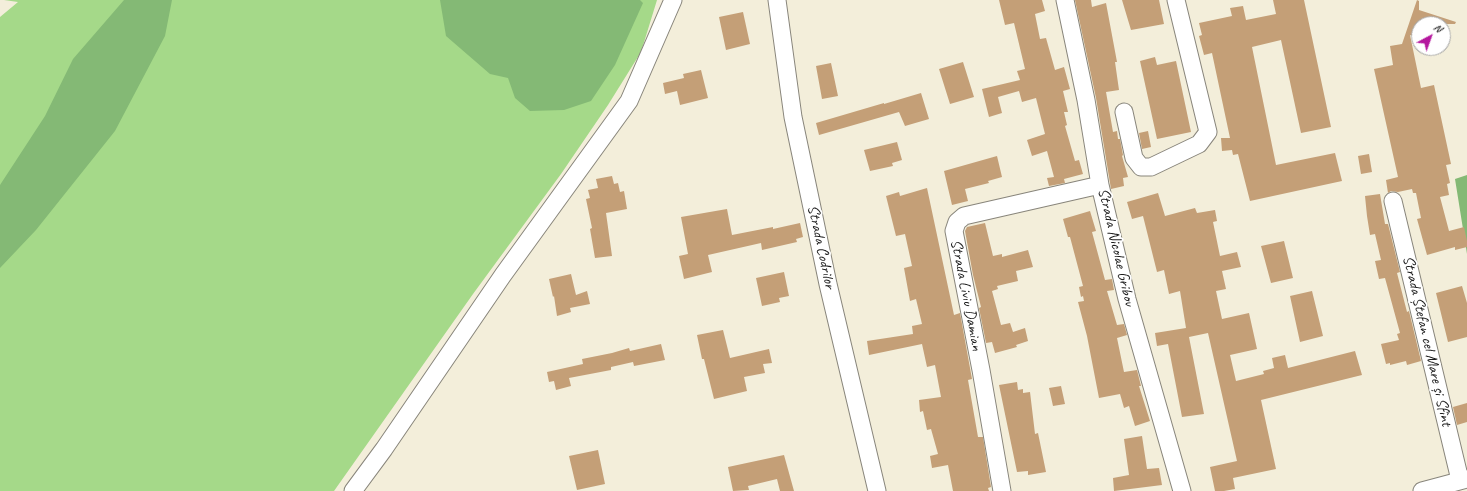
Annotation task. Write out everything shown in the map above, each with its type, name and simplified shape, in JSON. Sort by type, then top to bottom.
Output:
[{"type":"street","points":[[353,491],[384,449],[502,275],[629,101],[673,0]]},
{"type":"street","name":"Strada Codrilor","points":[[777,0],[793,117],[828,284],[877,491]]},
{"type":"street","name":"Strada Nicolae Gribov","points":[[1065,0],[1086,100],[1100,185],[1127,299],[1182,491]]},
{"type":"street","points":[[1124,112],[1134,158],[1141,167],[1151,167],[1199,144],[1208,132],[1176,0]]},
{"type":"street","name":"Strada Liviu Damian","points":[[1002,491],[981,370],[954,231],[958,222],[964,216],[1100,185]]},
{"type":"street","name":"Strada Ștefan cel Mare și Sfînt","points":[[1393,201],[1464,480],[1422,491]]},
{"type":"green space","points":[[4,0],[657,0],[641,52],[608,105],[561,174],[473,294],[334,491],[0,491],[0,17],[18,2]]},
{"type":"green space","points":[[124,0],[172,0],[165,36],[115,131],[36,230],[0,268],[0,185],[45,116],[73,59]]},
{"type":"green space","points":[[440,0],[640,0],[643,3],[615,65],[591,101],[564,110],[530,111],[515,98],[508,78],[490,74],[446,36]]},
{"type":"green space","points":[[1467,175],[1467,254],[1455,179]]},
{"type":"building","points":[[999,0],[1042,0],[1045,11],[1035,14],[1040,39],[1046,38],[1055,70],[1064,67],[1070,89],[1063,91],[1068,112],[1064,112],[1067,125],[1065,126],[1075,161],[1079,160],[1083,174],[1064,179],[1065,183],[1049,186],[1047,178],[1054,177],[1047,151],[1032,156],[1027,140],[1045,134],[1036,98],[1022,102],[1019,91],[998,97],[1002,113],[989,117],[982,89],[1020,80],[1017,71],[1025,69],[1014,23],[1005,25]]},
{"type":"building","points":[[1075,0],[1091,0],[1092,7],[1106,3],[1117,62],[1115,62],[1119,90],[1106,92],[1113,132],[1117,131],[1118,139],[1120,139],[1122,156],[1128,177],[1123,178],[1124,186],[1111,189],[1096,98]]},
{"type":"building","points":[[1122,0],[1159,0],[1164,24],[1131,30]]},
{"type":"building","points":[[1273,0],[1304,0],[1331,127],[1301,133],[1281,40],[1252,47],[1276,165],[1335,153],[1342,181],[1250,201],[1238,154],[1233,155],[1232,150],[1222,151],[1221,138],[1230,138],[1212,53],[1204,55],[1199,36],[1202,35],[1199,23],[1232,16],[1230,8],[1243,6],[1246,20],[1276,14]]},
{"type":"building","points":[[1417,0],[1419,1],[1419,10],[1438,16],[1412,16]]},
{"type":"building","points":[[743,12],[750,44],[726,50],[719,17]]},
{"type":"building","points":[[1411,18],[1411,56],[1414,56],[1421,88],[1434,85],[1451,164],[1446,165],[1450,183],[1447,184],[1449,195],[1440,197],[1449,231],[1464,227],[1467,247],[1455,250],[1455,247],[1427,255],[1417,219],[1421,218],[1416,193],[1413,193],[1412,189],[1398,192],[1391,191],[1388,193],[1386,180],[1398,177],[1374,69],[1393,65],[1390,46],[1402,44]]},
{"type":"building","points":[[1451,20],[1456,22],[1455,24],[1451,24]]},
{"type":"building","points":[[1155,57],[1157,65],[1176,61],[1191,132],[1157,139],[1140,61]]},
{"type":"building","points":[[963,62],[974,97],[950,104],[939,69]]},
{"type":"building","points":[[831,63],[838,96],[822,99],[816,66]]},
{"type":"building","points":[[701,70],[708,98],[680,105],[677,91],[665,94],[663,83],[684,78],[683,74]]},
{"type":"building","points":[[921,93],[929,119],[905,126],[899,112],[819,135],[816,123]]},
{"type":"building","points":[[1148,131],[1151,147],[1142,149],[1139,133]]},
{"type":"building","points":[[897,142],[902,160],[892,163],[893,166],[870,171],[864,150]]},
{"type":"building","points":[[1369,154],[1372,172],[1361,174],[1358,156]]},
{"type":"building","points":[[997,156],[1002,177],[988,181],[989,183],[965,189],[968,201],[952,205],[944,171]]},
{"type":"building","points":[[612,176],[614,184],[618,183],[620,192],[624,191],[627,209],[606,213],[612,256],[595,258],[590,229],[592,228],[586,199],[590,198],[588,190],[598,188],[596,179]]},
{"type":"building","points":[[927,188],[954,315],[960,313],[972,379],[968,380],[978,437],[983,437],[991,487],[988,488],[989,491],[953,491],[948,465],[932,468],[930,456],[938,454],[931,429],[927,430],[923,411],[920,412],[919,400],[941,397],[935,365],[927,367],[922,344],[869,355],[867,341],[913,334],[912,326],[922,324],[916,299],[910,301],[904,268],[912,266],[905,234],[896,236],[886,196],[899,192],[900,196]]},
{"type":"building","points":[[1158,193],[1165,216],[1195,208],[1197,213],[1215,210],[1217,221],[1213,222],[1220,256],[1237,252],[1241,267],[1222,271],[1226,289],[1216,291],[1222,319],[1249,313],[1257,349],[1230,355],[1236,381],[1264,374],[1263,371],[1274,368],[1272,358],[1285,355],[1288,368],[1355,351],[1362,375],[1261,400],[1276,469],[1233,478],[1235,489],[1215,491],[1210,467],[1237,461],[1208,333],[1189,337],[1204,414],[1182,417],[1168,344],[1157,346],[1155,333],[1186,328],[1180,291],[1169,294],[1164,270],[1157,272],[1143,216],[1132,219],[1127,202]]},
{"type":"building","points":[[1380,194],[1385,224],[1388,224],[1400,272],[1397,273],[1407,312],[1409,311],[1421,361],[1407,365],[1406,361],[1390,365],[1390,363],[1386,364],[1381,344],[1399,340],[1397,334],[1400,333],[1385,278],[1379,279],[1375,261],[1381,260],[1375,234],[1370,235],[1367,216],[1365,196]]},
{"type":"building","points":[[727,209],[732,235],[773,227],[773,229],[800,223],[803,237],[796,239],[797,242],[762,250],[761,243],[708,255],[712,272],[684,279],[679,256],[688,254],[681,217]]},
{"type":"building","points":[[1090,211],[1096,231],[1092,232],[1105,280],[1112,279],[1114,290],[1107,291],[1117,325],[1124,324],[1127,335],[1117,338],[1124,372],[1137,370],[1141,386],[1139,386],[1150,421],[1135,426],[1129,406],[1124,408],[1120,394],[1099,398],[1087,336],[1078,302],[1084,301],[1083,296],[1081,297],[1079,287],[1083,286],[1070,237],[1068,237],[1063,219]]},
{"type":"building","points":[[985,223],[993,256],[1002,254],[1002,257],[1028,250],[1033,267],[1016,271],[1018,281],[997,286],[998,289],[992,291],[1001,325],[1010,323],[1013,332],[1025,328],[1028,341],[1016,345],[1017,347],[995,353],[992,342],[986,343],[979,308],[981,307],[973,275],[965,231],[967,227]]},
{"type":"building","points":[[1284,241],[1293,278],[1271,283],[1261,246]]},
{"type":"building","points":[[784,272],[789,296],[779,298],[780,302],[762,306],[756,278]]},
{"type":"building","points":[[571,274],[576,295],[587,291],[590,304],[570,308],[571,312],[557,316],[554,296],[553,297],[549,279]]},
{"type":"building","points":[[1462,286],[1467,303],[1467,337],[1448,342],[1436,293]]},
{"type":"building","points":[[1312,291],[1323,336],[1300,342],[1290,296]]},
{"type":"building","points":[[723,330],[730,358],[769,349],[772,363],[763,364],[765,373],[744,377],[747,391],[714,399],[704,359],[702,359],[697,335]]},
{"type":"building","points":[[661,344],[665,360],[634,366],[633,362],[611,367],[611,370],[569,378],[571,386],[556,390],[554,381],[549,382],[547,372],[583,364],[582,359],[629,348],[630,351]]},
{"type":"building","points":[[1017,382],[1018,390],[1023,389],[1023,393],[1030,392],[1035,434],[1038,433],[1046,472],[1028,475],[1028,471],[1017,472],[999,385]]},
{"type":"building","points":[[1061,386],[1065,404],[1053,406],[1049,388]]},
{"type":"building","points":[[1467,403],[1467,422],[1457,425],[1453,407]]},
{"type":"building","points":[[1142,436],[1147,469],[1159,468],[1162,485],[1114,491],[1113,478],[1129,475],[1124,439]]},
{"type":"building","points":[[598,450],[605,484],[577,490],[569,456]]},
{"type":"building","points":[[784,455],[794,491],[780,491],[777,479],[748,486],[749,490],[733,491],[728,467]]}]
